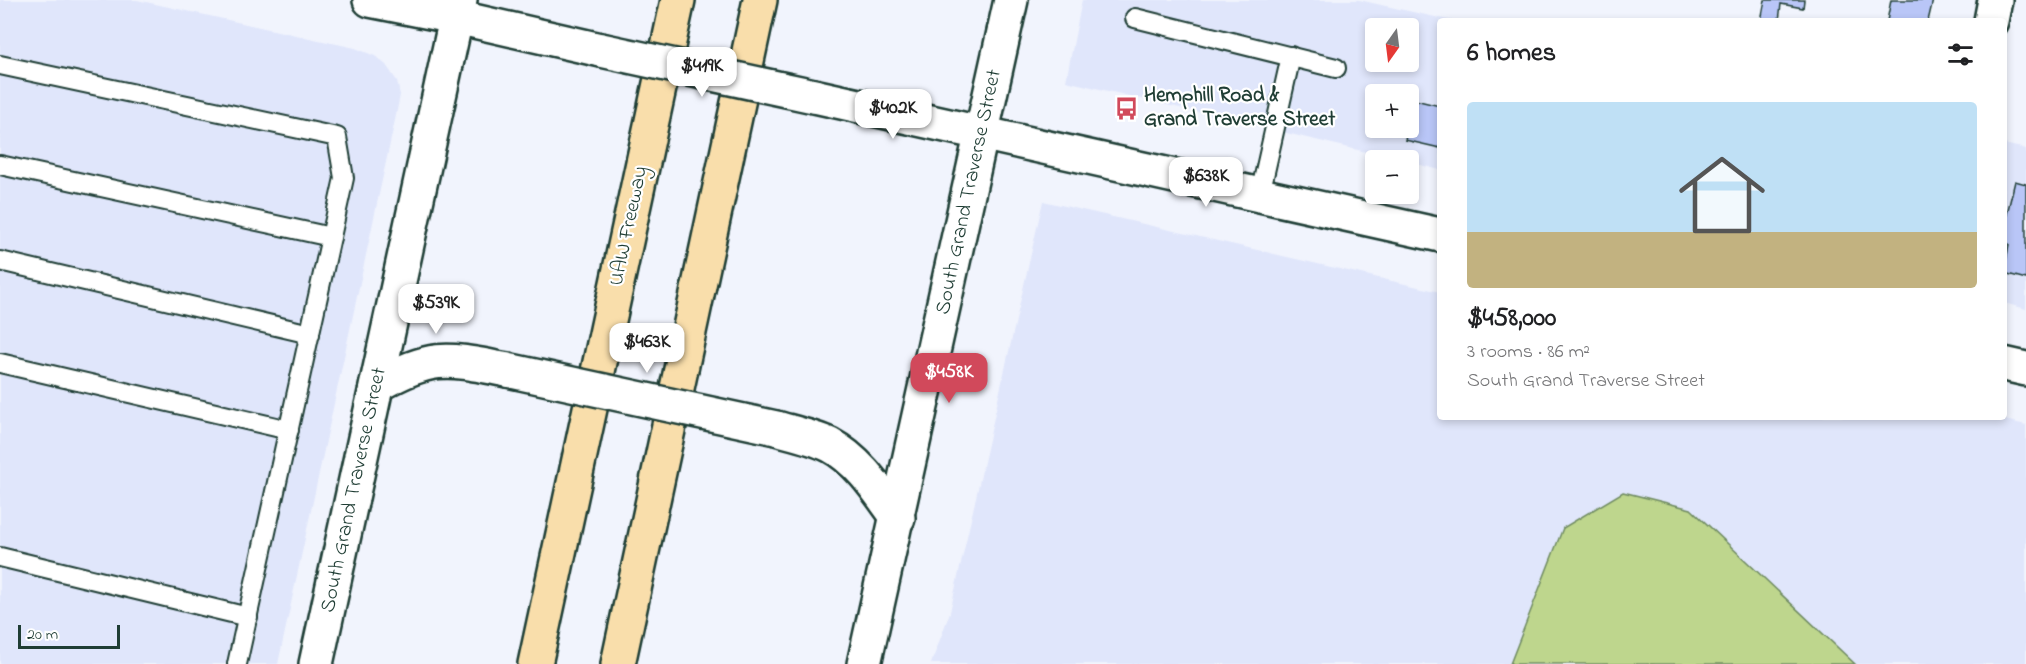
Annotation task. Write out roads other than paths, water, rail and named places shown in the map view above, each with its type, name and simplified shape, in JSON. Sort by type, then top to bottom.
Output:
[{"type":"highway","name":"UAW Freeway","points":[[535,664],[678,0]]},
{"type":"highway","points":[[618,664],[760,0]]},
{"type":"main road","points":[[370,0],[458,8],[601,50],[1437,234]]},
{"type":"main road","name":"South Grand Traverse Street","points":[[864,664],[1011,0]]},
{"type":"main road","points":[[1992,18],[1995,0]]},
{"type":"main road","name":"South Grand Traverse Street","points":[[316,664],[458,8]]},
{"type":"main road","points":[[377,385],[409,368],[427,362],[445,360],[507,370],[776,428],[832,446],[850,459],[866,474],[898,518]]},
{"type":"main road","points":[[2007,365],[2026,369]]},
{"type":"lane","points":[[1135,18],[1336,68]]},
{"type":"lane","points":[[1260,194],[1291,56]]},
{"type":"lane","points":[[0,65],[337,137],[344,178],[237,664]]},
{"type":"lane","points":[[0,165],[331,237]]},
{"type":"lane","points":[[0,261],[310,334]]},
{"type":"lane","points":[[0,363],[289,430]]},
{"type":"lane","points":[[0,557],[248,617]]},
{"type":"place","name":"Hemphill Road & Grand Traverse Street","points":[[1126,108]]}]
